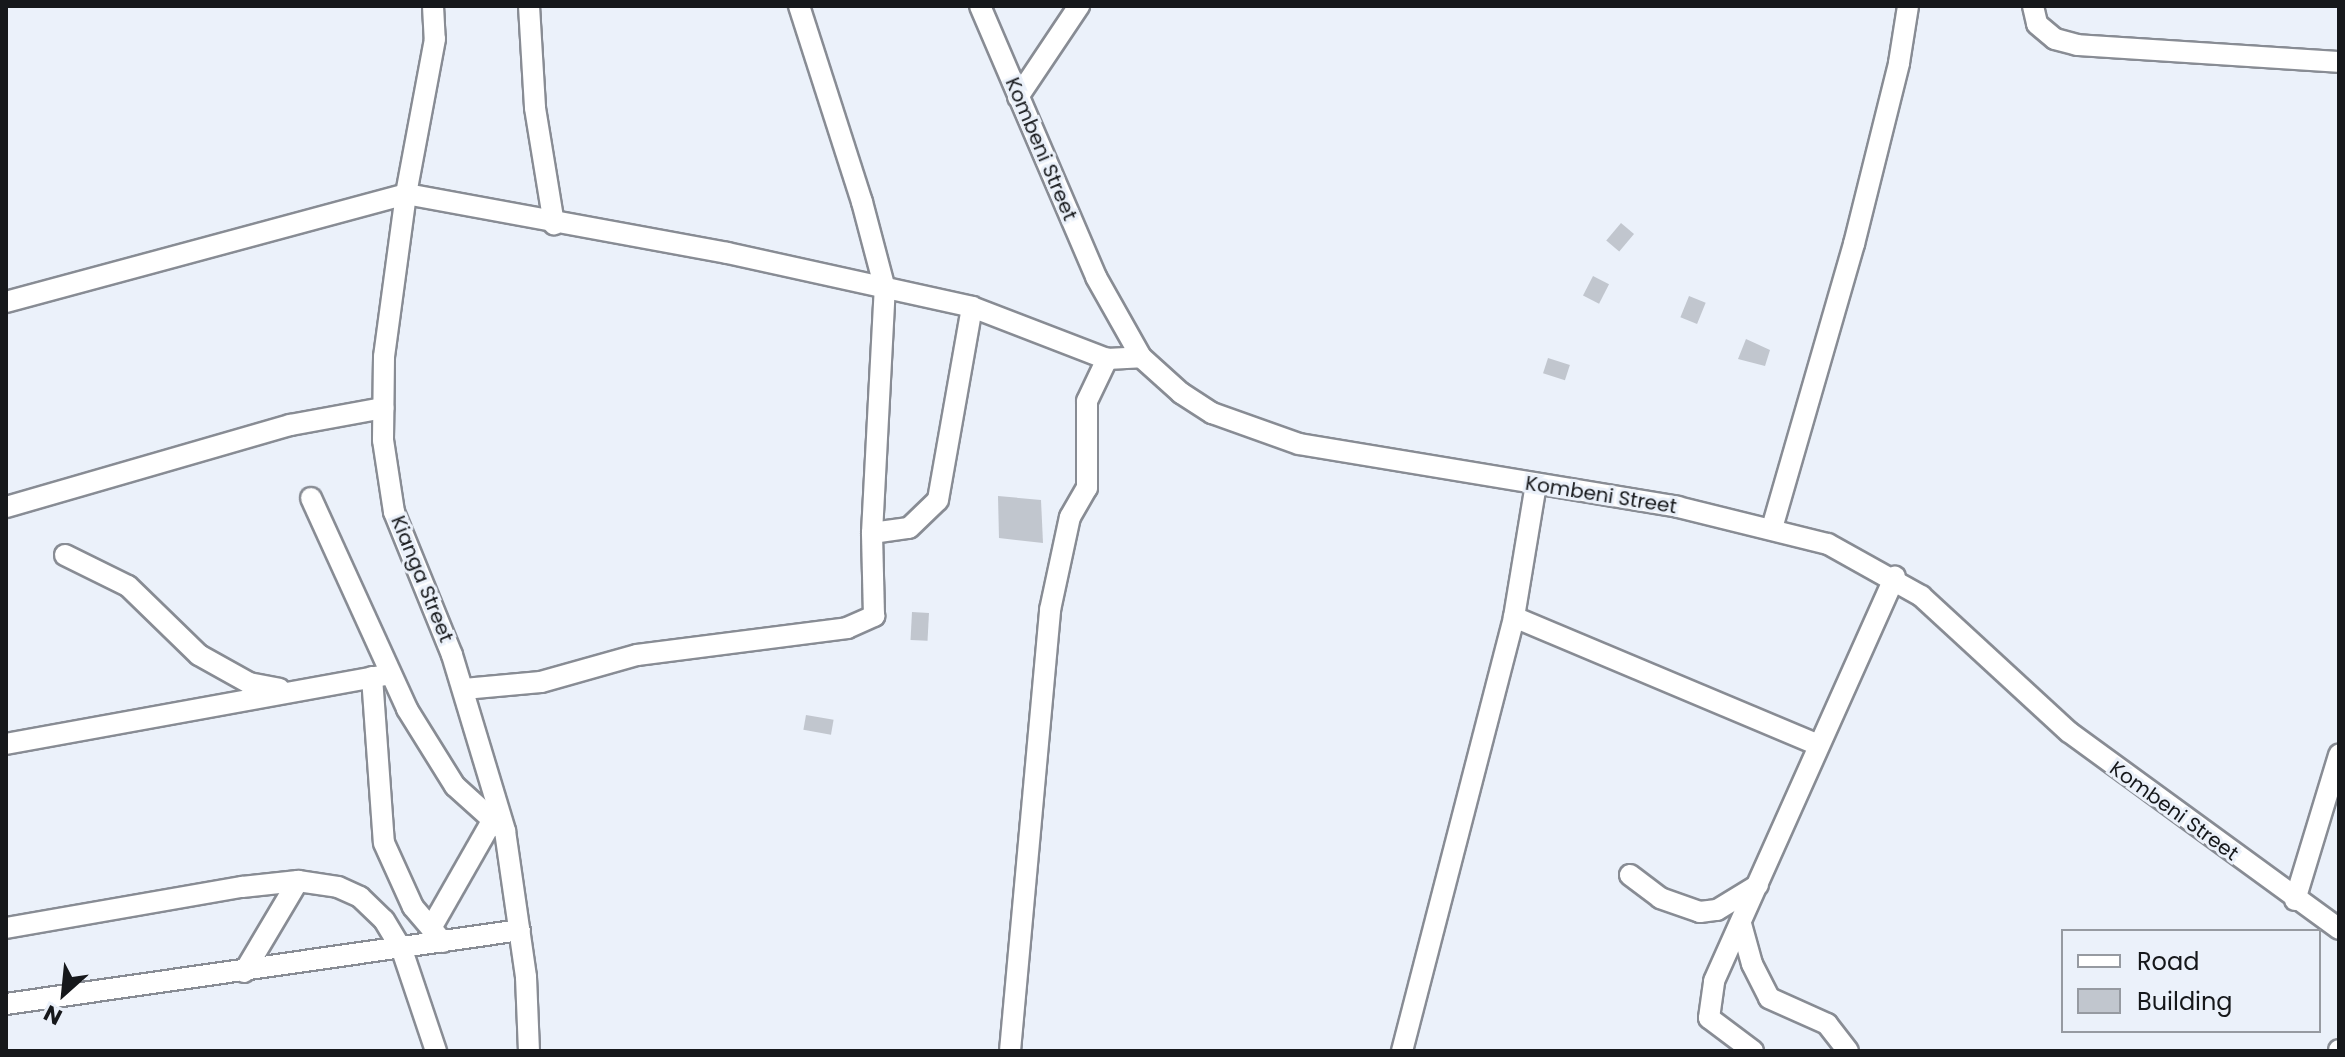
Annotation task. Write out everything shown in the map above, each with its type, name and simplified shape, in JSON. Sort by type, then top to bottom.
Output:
[{"type":"street","name":"Kianga Street","points":[[433,6],[435,39],[406,194],[384,357],[383,440],[394,512],[464,689],[498,826],[520,930],[529,1051]]},
{"type":"street","points":[[529,6],[535,108],[554,224]]},
{"type":"street","points":[[464,689],[541,682],[637,655],[863,625],[874,616],[877,601],[872,533],[885,289],[799,6]]},
{"type":"street","name":"Kombeni Street","points":[[980,6],[1096,277],[1141,357],[1181,393],[1251,429],[1299,444],[1772,528],[1828,544],[1895,577],[2069,732],[2295,900],[2339,929]]},
{"type":"street","points":[[1018,97],[1079,6]]},
{"type":"street","points":[[1772,528],[1854,244],[1899,63],[1908,6]]},
{"type":"street","points":[[2033,6],[2037,24],[2055,39],[2077,45],[2339,62]]},
{"type":"street","points":[[6,302],[406,194],[554,224],[727,253],[972,307],[1107,359],[1141,357]]},
{"type":"street","points":[[872,533],[909,528],[938,500],[972,307]]},
{"type":"street","points":[[1010,1051],[1050,610],[1070,517],[1087,488],[1087,401],[1107,359]]},
{"type":"street","points":[[6,507],[290,425],[383,408]]},
{"type":"street","points":[[1402,1051],[1514,617],[1536,484]]},
{"type":"street","points":[[311,498],[381,676],[455,786],[498,826],[437,935]]},
{"type":"street","points":[[65,555],[99,567],[128,586],[199,655],[249,683],[287,691]]},
{"type":"street","points":[[1753,1051],[1720,1030],[1707,1006],[1818,745],[1895,577]]},
{"type":"street","points":[[1514,617],[1818,745]]},
{"type":"street","points":[[6,744],[381,676]]},
{"type":"street","points":[[381,676],[384,843],[396,876],[437,935]]},
{"type":"street","points":[[2295,900],[2339,755]]},
{"type":"street","points":[[1630,875],[1660,898],[1700,912],[1717,910],[1758,885]]},
{"type":"street","points":[[244,972],[298,881]]},
{"type":"street","points":[[6,928],[298,881],[338,887],[360,897],[384,920],[402,950],[436,1051]]},
{"type":"street","points":[[1741,924],[1752,964],[1769,998],[1827,1024],[1848,1051]]},
{"type":"street","points":[[6,1004],[402,950],[437,935],[520,930]]},
{"type":"building","points":[[1621,223],[1634,234],[1619,252],[1606,241]]},
{"type":"building","points":[[1593,276],[1609,284],[1599,304],[1583,296]]},
{"type":"building","points":[[1689,296],[1706,303],[1697,324],[1680,317]]},
{"type":"building","points":[[1746,339],[1770,350],[1765,366],[1738,359]]},
{"type":"building","points":[[1548,358],[1570,365],[1565,380],[1543,373]]},
{"type":"building","points":[[998,496],[1041,500],[1043,543],[999,538]]},
{"type":"building","points":[[912,612],[929,613],[928,641],[911,640]]},
{"type":"building","points":[[806,715],[834,720],[831,735],[803,730]]}]
